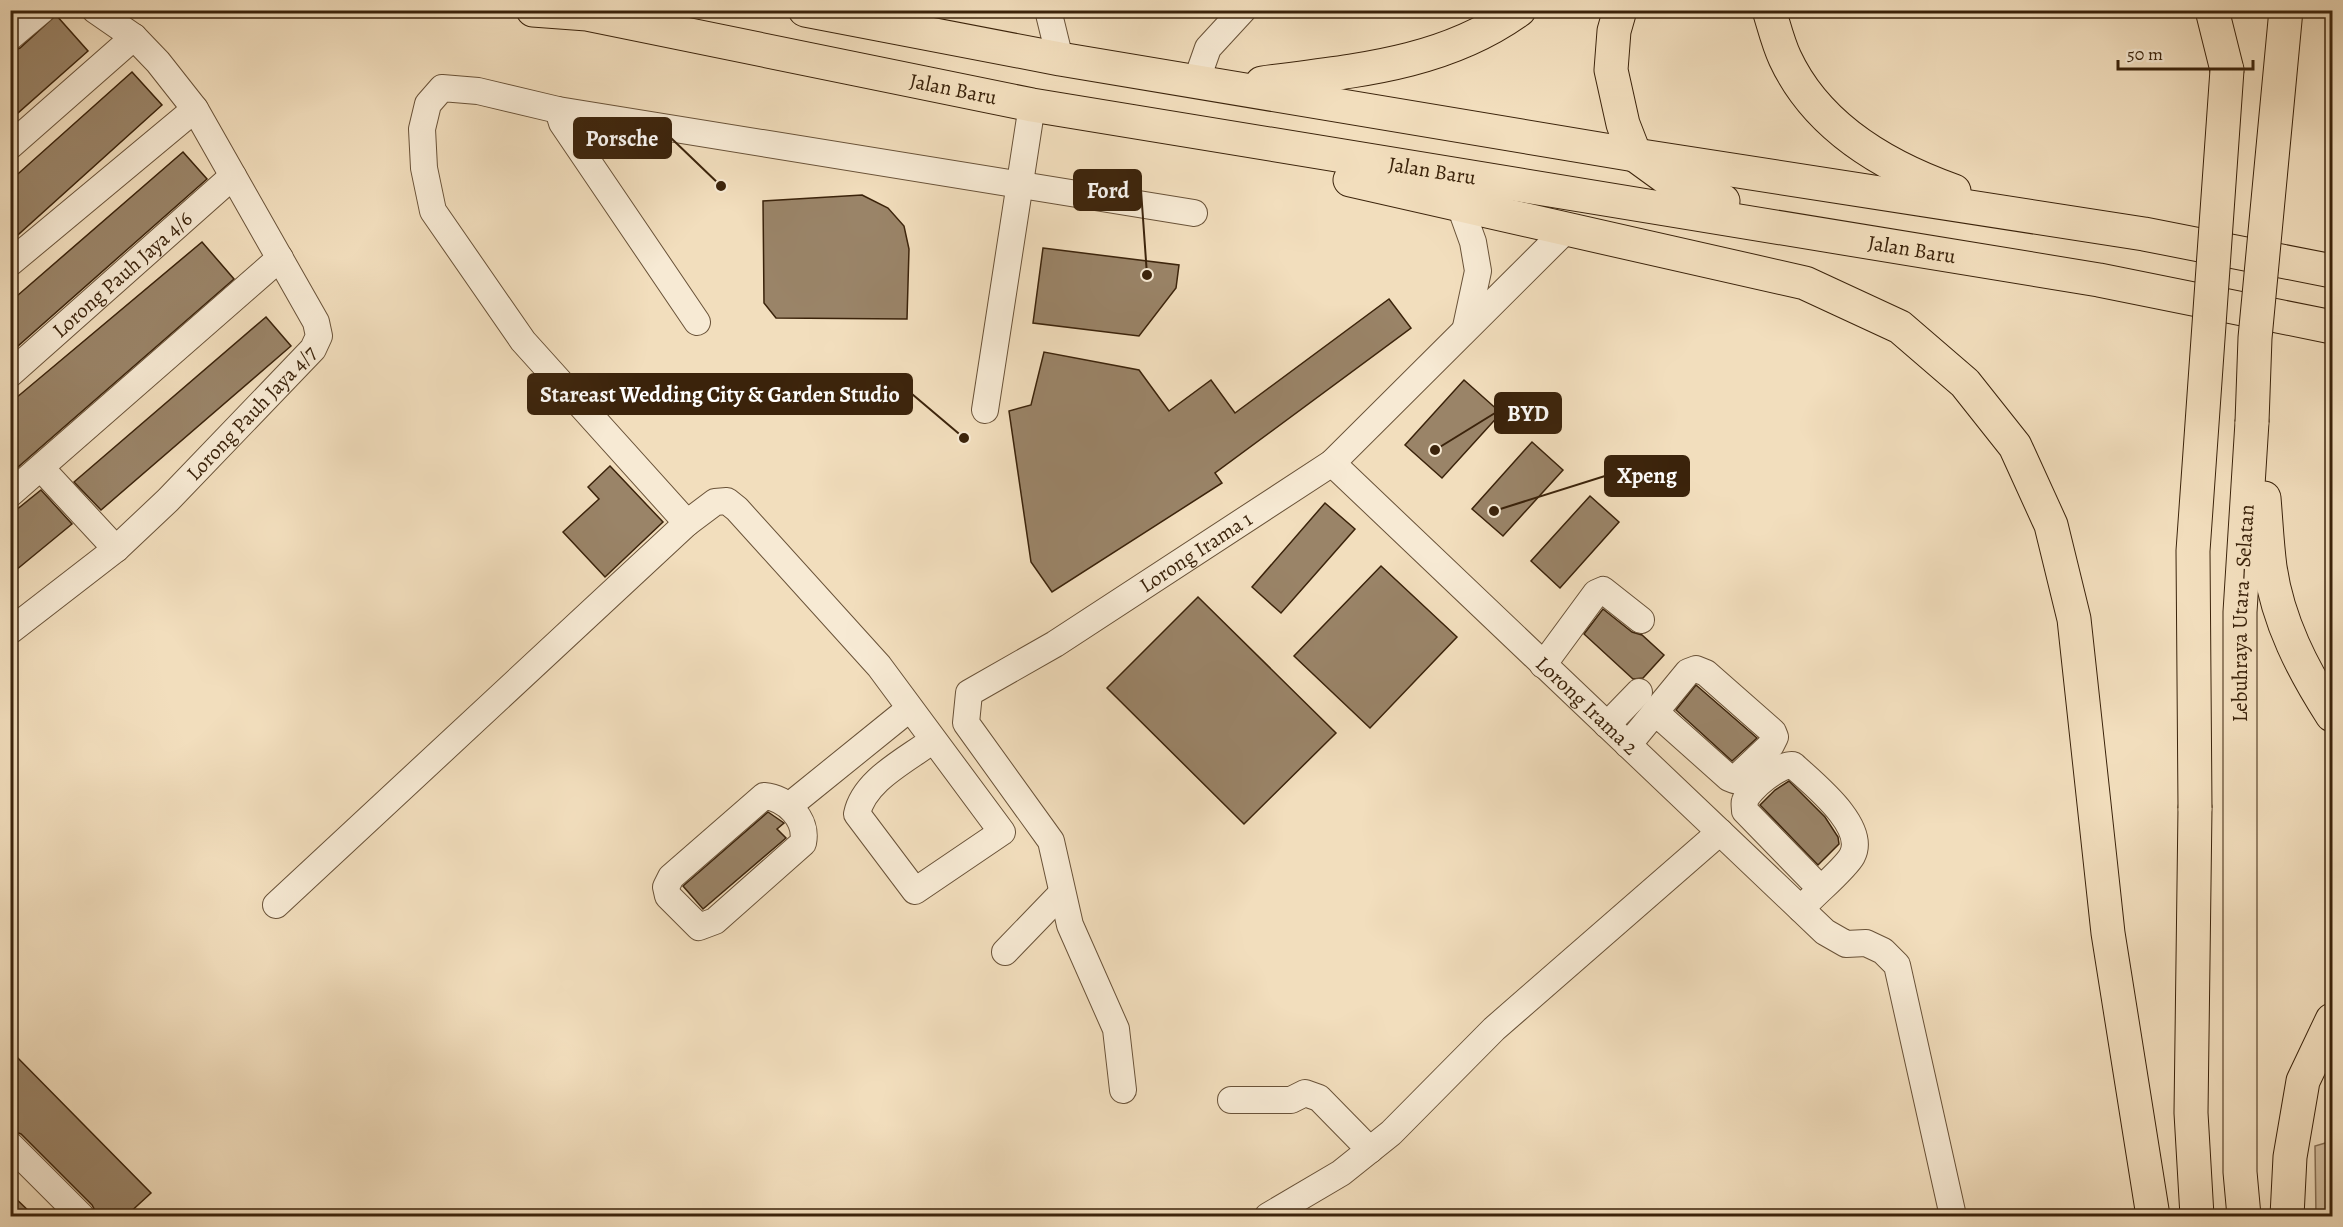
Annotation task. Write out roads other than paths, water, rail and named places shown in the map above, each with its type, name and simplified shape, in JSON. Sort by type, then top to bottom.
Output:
[{"type":"highway","name":"Jalan Baru","points":[[533,10],[587,14],[1032,105],[2099,280],[2332,327]]},
{"type":"highway","points":[[805,10],[899,16],[1060,59],[1635,155],[2144,234],[2332,271]]},
{"type":"highway","points":[[1227,87],[1419,59],[1494,28],[1519,10]]},
{"type":"highway","points":[[1620,10],[1614,31],[1611,70],[1623,124],[1635,155],[1679,187],[1834,235]]},
{"type":"highway","points":[[1768,10],[1786,59],[1816,106],[1863,148],[1907,173],[2036,217]]},
{"type":"highway","points":[[2212,10],[2227,70]]},
{"type":"highway","points":[[2198,1216],[2191,1113],[2195,808],[2193,550],[2233,10]]},
{"type":"highway","name":"Lebuhraya Utara–Selatan","points":[[2244,1216],[2240,1172],[2242,805],[2240,612],[2255,338],[2286,10]]},
{"type":"highway","points":[[1167,128],[1227,152],[1459,202],[1805,283],[1899,327],[1965,383],[2015,446],[2051,525],[2074,619],[2108,933],[2153,1216]]},
{"type":"highway","points":[[2252,422],[2263,495],[2270,569],[2284,621],[2306,674],[2332,715]]},
{"type":"highway","points":[[2287,1216],[2290,1157],[2303,1081],[2332,1020]]},
{"type":"street","points":[[10,37],[42,10]]},
{"type":"street","name":"Lorong Pauh Jaya 4/7","points":[[10,631],[116,549],[168,500],[313,349],[319,336],[316,322],[195,109],[158,62],[134,37],[95,10]]},
{"type":"street","points":[[1048,10],[1060,59]]},
{"type":"street","points":[[1196,82],[1208,48],[1243,10]]},
{"type":"street","points":[[10,146],[134,37]]},
{"type":"street","points":[[687,523],[523,341],[433,212],[424,168],[422,129],[428,105],[442,88],[477,91],[558,110],[1194,213]]},
{"type":"street","points":[[985,410],[1032,105]]},
{"type":"street","points":[[10,263],[195,109]]},
{"type":"street","points":[[558,110],[562,123],[697,322]]},
{"type":"street","name":"Lorong Pauh Jaya 4/6","points":[[10,374],[233,176]]},
{"type":"street","points":[[1459,202],[1473,242],[1478,271],[1466,327]]},
{"type":"street","name":"Lorong Irama 1","points":[[1061,894],[1051,841],[966,723],[969,693],[1055,644],[1332,463],[1466,327],[1567,229]]},
{"type":"street","points":[[10,494],[280,258]]},
{"type":"street","name":"Lorong Irama 2","points":[[1332,463],[1825,932],[1846,944],[1866,943],[1883,951],[1897,965],[1953,1216]]},
{"type":"street","points":[[41,468],[116,549]]},
{"type":"street","points":[[276,905],[687,523],[715,502],[727,501],[732,505],[879,666],[1002,832],[915,891],[856,814],[859,801],[867,790],[933,740]]},
{"type":"street","points":[[1543,665],[1596,593],[1603,590],[1641,620]]},
{"type":"street","points":[[1628,745],[1655,712],[1688,672],[1696,669],[1706,673],[1773,732],[1774,737],[1771,745],[1734,780],[1655,712]]},
{"type":"street","points":[[1607,725],[1639,692]]},
{"type":"street","points":[[789,806],[909,709]]},
{"type":"street","points":[[1801,909],[1852,857],[1856,844],[1853,832],[1833,804],[1793,765],[1786,764],[1780,766],[1749,794],[1744,801],[1745,811],[1820,888]]},
{"type":"street","points":[[764,796],[778,797],[789,806],[804,828],[803,843],[715,921],[699,927],[668,896],[666,887],[671,877],[764,796]]},
{"type":"street","points":[[1268,1216],[1341,1173],[1391,1133],[1494,1029],[1720,832]]},
{"type":"street","points":[[1005,952],[1061,894],[1070,925],[1116,1029],[1124,1090]]},
{"type":"street","points":[[1231,1100],[1291,1100],[1305,1093],[1318,1098],[1370,1150]]},
{"type":"street","points":[[10,1145],[81,1216]]},
{"type":"place","name":"Porsche","points":[[721,186]]},
{"type":"place","name":"Ford","points":[[1147,275]]},
{"type":"place","name":"Stareast Wedding City & Garden Studio","points":[[964,438]]},
{"type":"place","name":"BYD","points":[[1435,450]]},
{"type":"place","name":"Xpeng","points":[[1494,511]]}]
